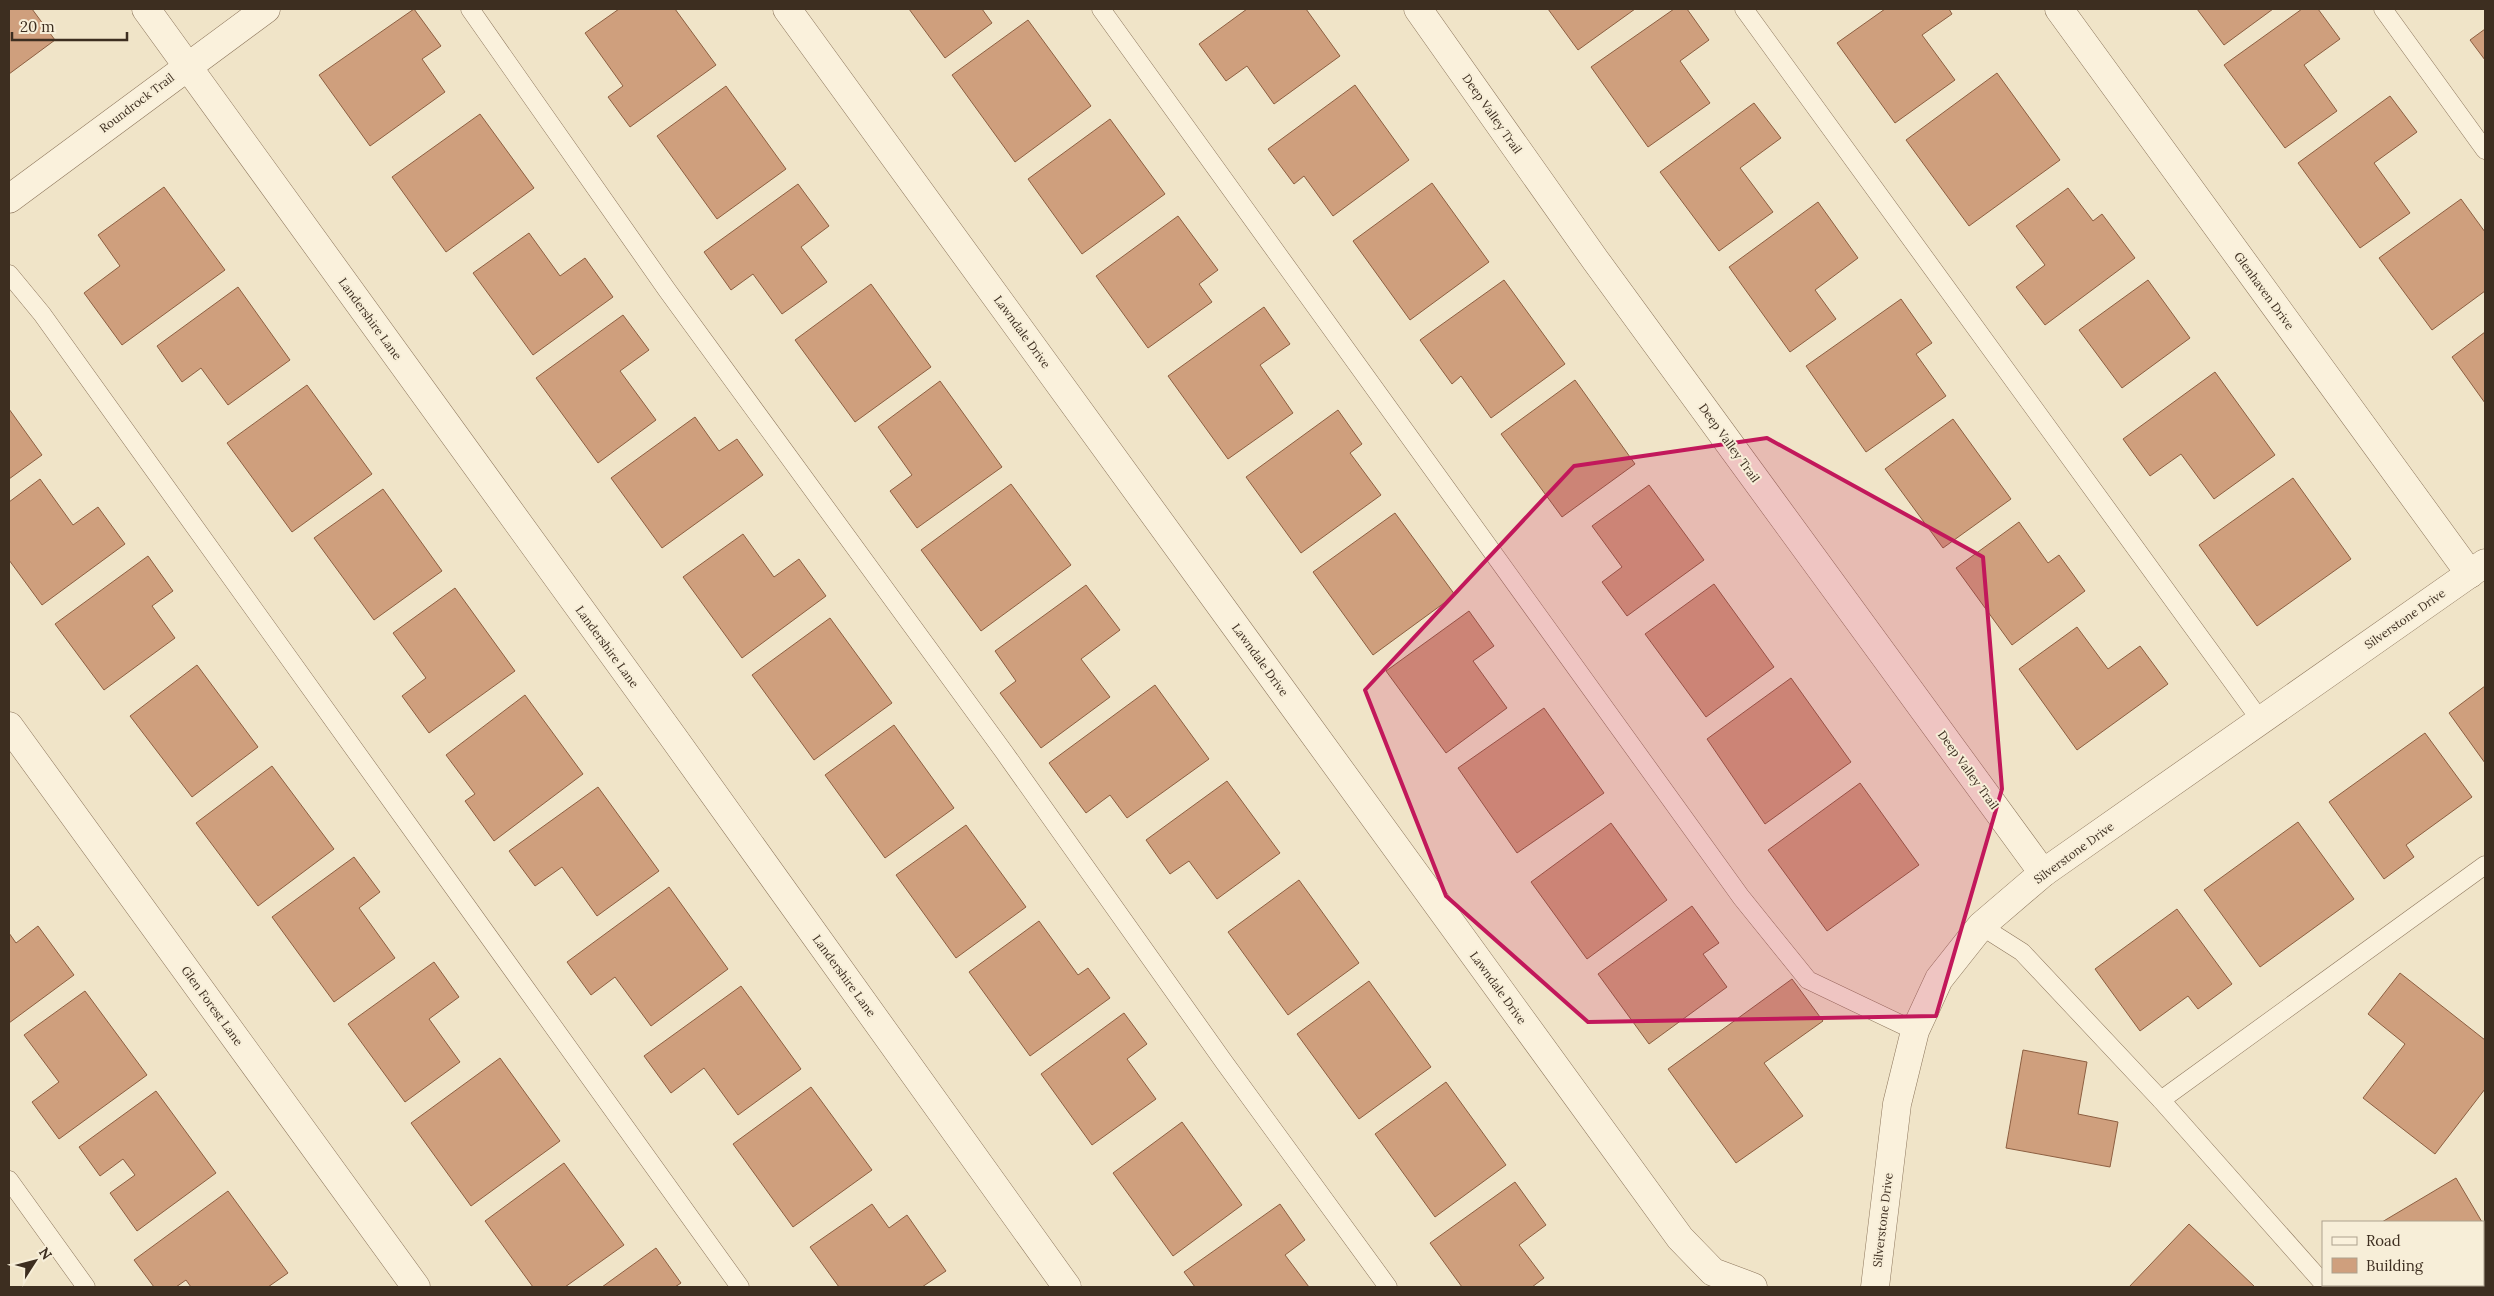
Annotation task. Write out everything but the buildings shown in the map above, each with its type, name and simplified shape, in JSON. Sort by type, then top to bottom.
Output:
[{"type":"street","name":"Landershire Lane","points":[[146,9],[667,729],[1067,1287]]},
{"type":"street","name":"Roundrock Trail","points":[[9,199],[186,66],[266,9]]},
{"type":"street","name":"Lawndale Drive","points":[[787,9],[1680,1238],[1713,1272],[1753,1287]]},
{"type":"street","name":"Deep Valley Trail","points":[[1418,9],[1602,269],[2044,874]]},
{"type":"street","name":"Glenhaven Drive","points":[[2059,9],[2478,568]]},
{"type":"street","name":"Silverstone Drive","points":[[1875,1287],[1897,1104],[1915,1031],[1939,979],[1981,926],[2044,874],[2478,568]]},
{"type":"street","name":"Glen Forest Lane","points":[[9,726],[416,1287]]},
{"type":"lane","points":[[470,9],[667,290],[998,744],[1218,1054],[1388,1287]]},
{"type":"lane","points":[[1101,9],[1741,897],[1808,980],[1915,1031]]},
{"type":"lane","points":[[1744,9],[2261,721]]},
{"type":"lane","points":[[2383,9],[2485,150]]},
{"type":"lane","points":[[9,274],[48,322],[740,1287]]},
{"type":"lane","points":[[2161,1100],[2485,865]]},
{"type":"lane","points":[[1981,926],[2022,952],[2161,1100],[2322,1283]]},
{"type":"lane","points":[[9,1180],[86,1287]]},
{"type":"highlighted area","points":[[1767,438],[1983,557],[2002,789],[1936,1016],[1588,1022],[1446,896],[1365,690],[1574,466]]}]
